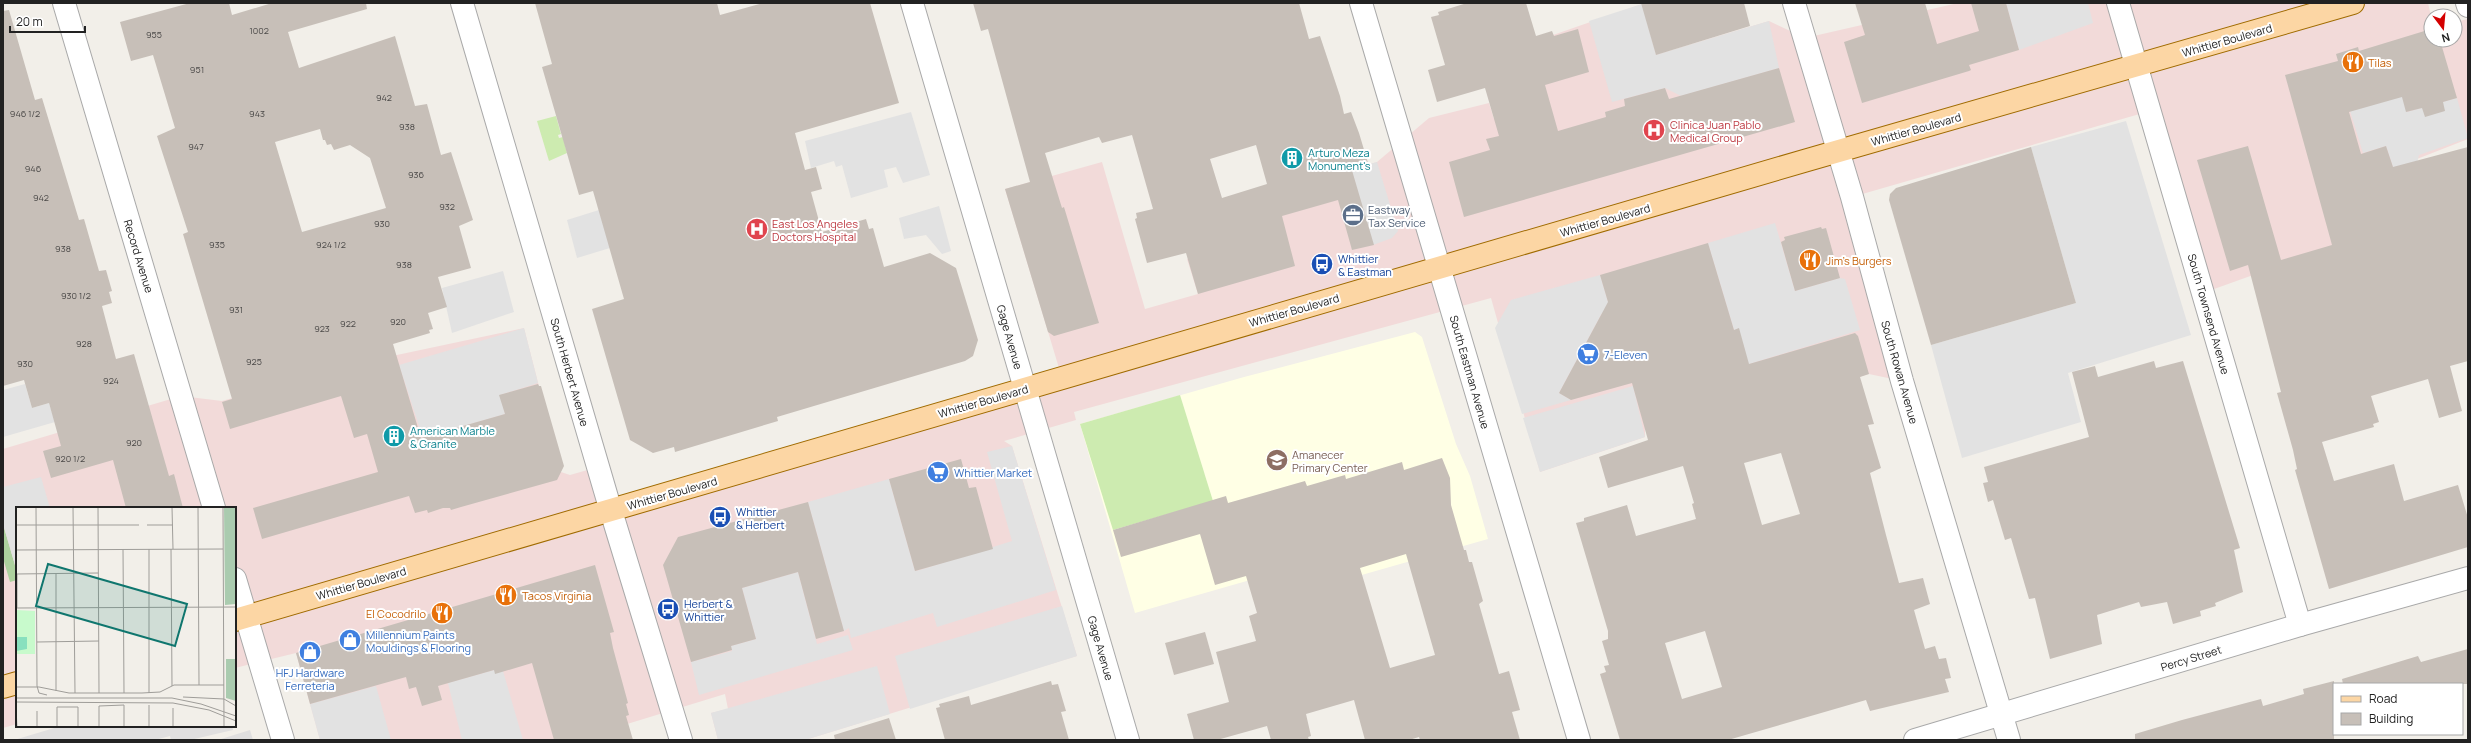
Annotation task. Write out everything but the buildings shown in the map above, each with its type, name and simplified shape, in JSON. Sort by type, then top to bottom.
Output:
[{"type":"main road","name":"Whittier Boulevard","points":[[241,618],[1838,151],[2353,3]]},
{"type":"main road","points":[[3,687],[16,683]]},
{"type":"street","name":"Record Avenue","points":[[64,3],[214,507]]},
{"type":"street","name":"South Herbert Avenue","points":[[462,3],[611,511],[681,740]]},
{"type":"street","name":"Gage Avenue","points":[[912,3],[1128,740]]},
{"type":"street","name":"South Eastman Avenue","points":[[1362,3],[1579,740]]},
{"type":"street","name":"South Rowan Avenue","points":[[1794,3],[1838,151],[1902,381],[2010,740]]},
{"type":"street","name":"South Townsend Avenue","points":[[2118,3],[2300,625]]},
{"type":"street","name":"Percy Street","points":[[1915,740],[2300,625],[2468,578]]},
{"type":"street","points":[[236,586],[241,618],[283,740]]},
{"type":"shaded area","points":[[1958,3],[2428,3],[2429,8],[2423,8],[2423,48],[2463,48],[2463,20],[2468,19],[2468,139],[2371,177],[2381,229],[2203,293],[2150,111],[1852,197],[1902,381],[1869,374],[1758,406],[1645,428],[1645,437],[1540,472],[1491,298],[1074,412],[1076,420],[1004,441],[1012,446],[1077,656],[805,740],[718,740],[711,713],[728,709],[725,694],[575,740],[320,740],[296,653],[236,668],[236,507],[16,507],[16,724],[3,728],[3,449],[181,396],[222,401],[345,366],[524,328],[561,472],[570,475],[598,467],[611,511],[1062,378],[1005,189],[1102,162],[1145,309],[1198,294],[1187,259],[1282,236],[1267,156],[1331,175],[1377,162],[1429,118],[1489,103],[1494,119],[1512,114],[1533,42],[1642,4],[1656,55],[1769,21],[1805,38]]},
{"type":"shaded area","points":[[2006,3],[2088,3],[2093,23],[2019,50]]},
{"type":"shaded area","points":[[1642,4],[1656,55],[1769,21],[1779,68],[1681,96],[1665,88],[1612,102],[1589,21]]},
{"type":"shaded area","points":[[2389,46],[2407,112],[2457,98],[2468,138],[2419,155],[2417,163],[2394,170],[2386,146],[2363,153],[2350,111]]},
{"type":"shaded area","points":[[911,112],[930,175],[903,183],[896,167],[884,170],[888,187],[851,198],[842,165],[836,167],[834,161],[811,168],[805,141]]},
{"type":"shaded area","points":[[2126,121],[2191,335],[2068,373],[2081,422],[1962,458],[1931,345],[2076,303],[2031,147]]},
{"type":"shaded area","points":[[1377,162],[1398,231],[1392,238],[1373,245],[1351,169]]},
{"type":"shaded area","points":[[939,206],[951,251],[942,254],[926,235],[904,239],[899,218]]},
{"type":"shaded area","points":[[599,210],[610,248],[577,258],[567,220]]},
{"type":"shaded area","points":[[1775,223],[1795,291],[1840,278],[1845,279],[1860,330],[1746,365],[1738,329],[1734,330],[1708,243]]},
{"type":"shaded area","points":[[503,271],[514,312],[452,333],[442,288]]},
{"type":"shaded area","points":[[1600,275],[1613,319],[1602,313],[1559,393],[1571,400],[1522,414],[1495,328],[1511,300]]},
{"type":"shaded area","points":[[524,328],[538,383],[500,395],[505,414],[423,438],[399,365]]},
{"type":"shaded area","name":"Amanecer Primary Center","points":[[1415,332],[1422,337],[1456,444],[1470,476],[1488,539],[1323,586],[1316,561],[1135,613],[1080,424],[1244,377]]},
{"type":"shaded area","points":[[25,384],[32,408],[49,403],[55,422],[3,437],[3,390]]},
{"type":"shaded area","points":[[1633,386],[1645,437],[1540,472],[1523,418]]},
{"type":"shaded area","points":[[1012,446],[1056,590],[937,627],[933,613],[851,638],[849,628],[844,631],[808,502],[889,479],[915,571],[920,570],[1012,541],[987,452]]},
{"type":"shaded area","points":[[41,477],[50,507],[16,507],[16,569],[3,524],[3,487]]},
{"type":"shaded area","points":[[798,572],[817,644],[848,635],[853,650],[699,695],[691,662],[732,651],[731,646],[756,639],[742,588]]},
{"type":"shaded area","points":[[1062,606],[1077,656],[910,709],[895,656]]},
{"type":"shaded area","points":[[877,666],[890,714],[805,740],[718,740],[711,713]]},
{"type":"shaded area","points":[[494,670],[503,671],[523,740],[462,740],[448,683]]},
{"type":"shaded area","points":[[376,686],[391,740],[320,740],[310,704]]},
{"type":"shaded area","points":[[58,727],[232,727],[233,730],[190,740],[171,740],[170,736],[155,740],[14,740]]},
{"type":"shaded area","points":[[250,730],[253,740],[218,740]]},
{"type":"green space","points":[[556,116],[561,134],[558,135],[559,138],[563,137],[567,153],[549,161],[537,121]]},
{"type":"green space","points":[[1180,395],[1213,501],[1113,530],[1080,424]]},
{"type":"green space","points":[[3,524],[16,569],[16,580],[10,582],[3,558]]},
{"type":"place","name":"Tilas","points":[[2353,62]]},
{"type":"place","name":"Clinica Juan Pablo Medical Group","points":[[1654,130]]},
{"type":"place","name":"Arturo Meza Monument's","points":[[1292,158]]},
{"type":"place","name":"Eastway Tax Service","points":[[1353,215]]},
{"type":"place","name":"East Los Angeles Doctors Hospital","points":[[757,229]]},
{"type":"place","name":"Jim's Burgers","points":[[1810,260]]},
{"type":"place","name":"Whittier & Eastman","points":[[1322,264]]},
{"type":"place","name":"7-Eleven","points":[[1588,354]]},
{"type":"place","name":"American Marble & Granite","points":[[394,436]]},
{"type":"place","name":"Amanecer Primary Center","points":[[1277,460]]},
{"type":"place","name":"Whittier Market","points":[[938,472]]},
{"type":"place","name":"Whittier & Herbert","points":[[720,517]]},
{"type":"place","name":"Tacos Virginia","points":[[506,595]]},
{"type":"place","name":"Herbert & Whittier","points":[[668,609]]},
{"type":"place","name":"El Cocodrilo","points":[[442,613]]},
{"type":"place","name":"Millennium Paints Mouldings & Flooring","points":[[350,640]]},
{"type":"place","name":"HFJ Hardware Ferreteria","points":[[310,652]]}]
